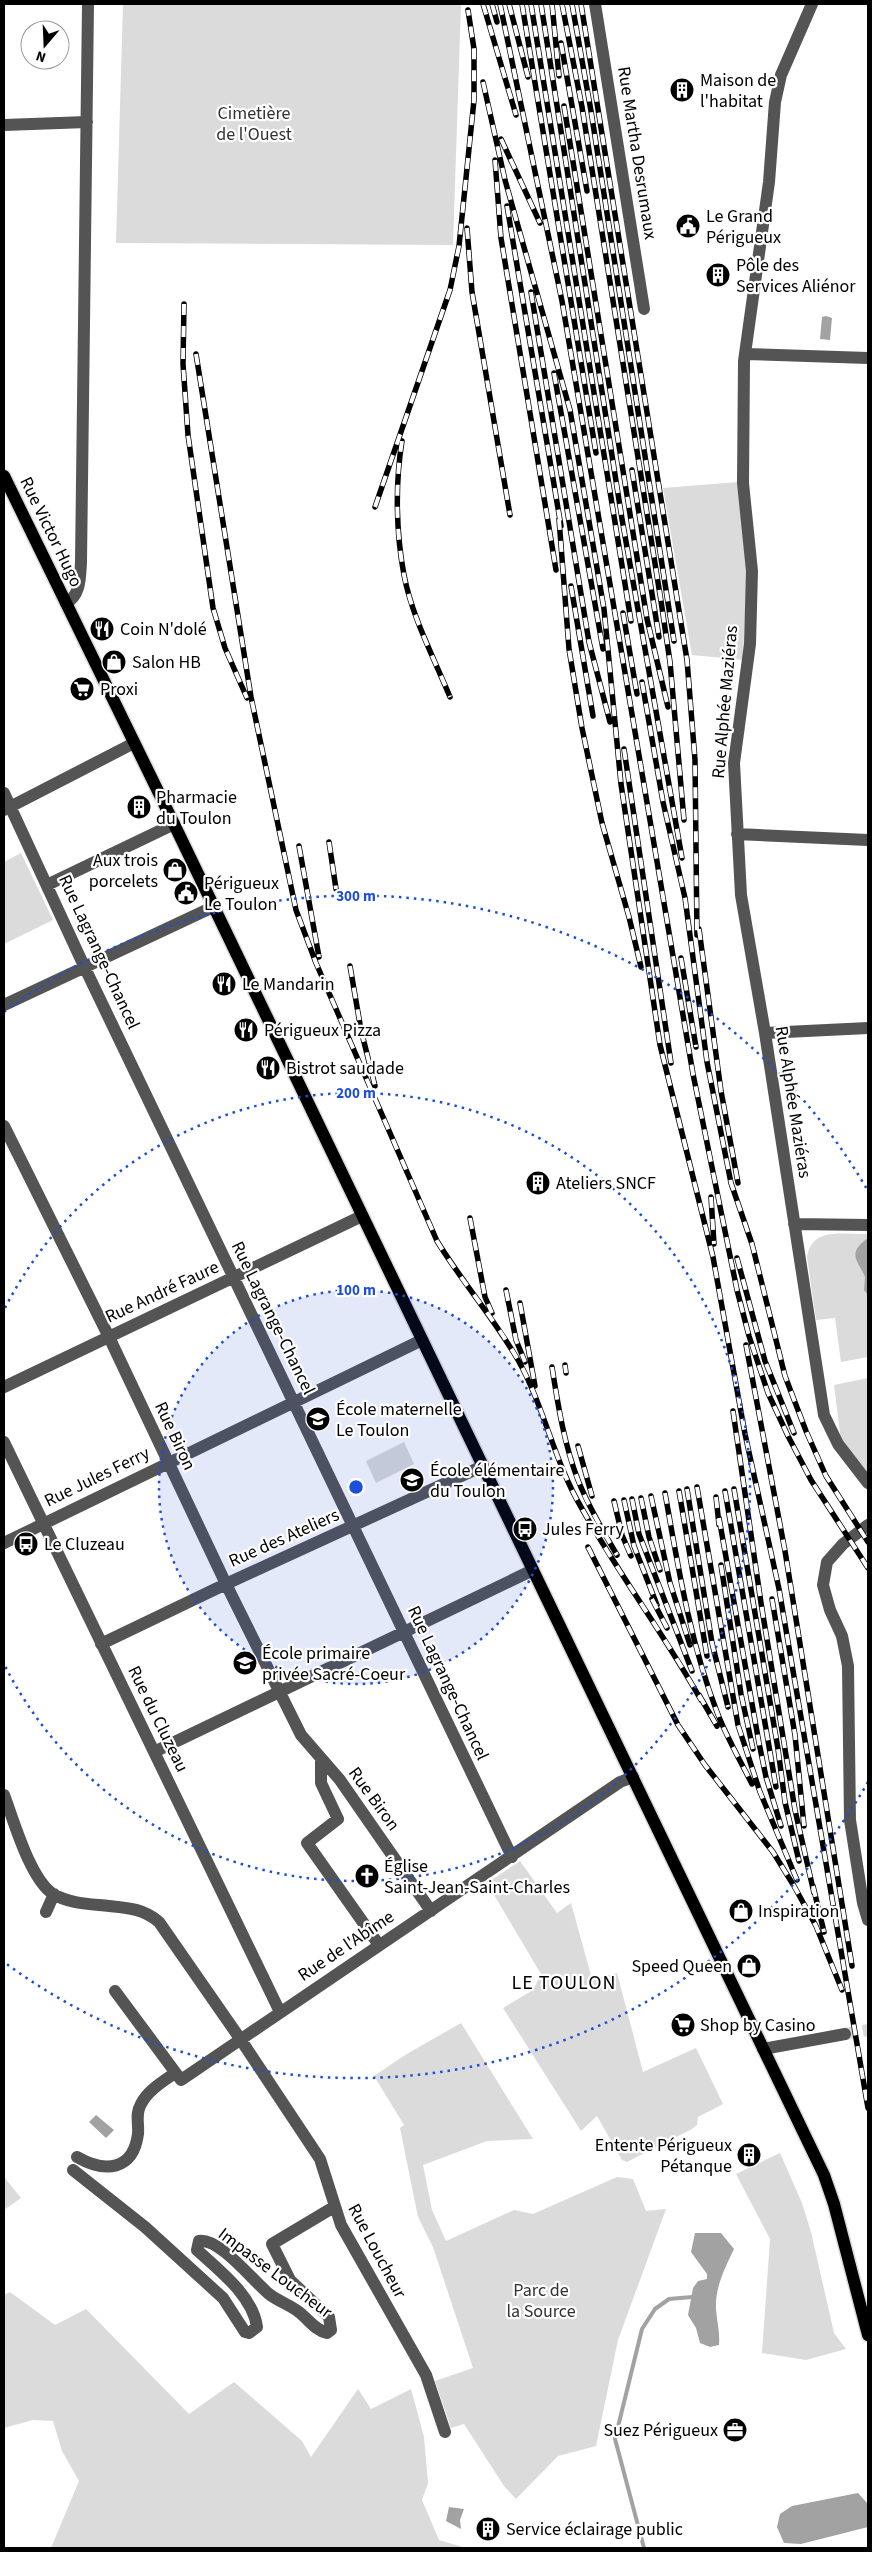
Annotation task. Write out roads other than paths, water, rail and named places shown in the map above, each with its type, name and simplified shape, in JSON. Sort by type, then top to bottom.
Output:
[{"type":"main road","name":"Rue Victor Hugo","points":[[4,476],[174,824],[824,2175],[834,2204],[868,2335]]},
{"type":"street","points":[[66,602],[75,595],[79,586],[81,562],[88,4]]},
{"type":"street","name":"Rue Martha Desrumaux","points":[[595,4],[644,309]]},
{"type":"street","name":"Rue Alphée Maziéras","points":[[812,4],[781,75],[775,102],[769,182],[745,354],[742,483],[752,571],[750,644],[734,763],[741,895],[765,1033],[824,1414],[838,1444],[868,1482]]},
{"type":"street","points":[[4,125],[87,122]]},
{"type":"street","points":[[745,354],[868,358]]},
{"type":"street","points":[[7,809],[134,743]]},
{"type":"street","name":"Rue Lagrange-Chancel","points":[[4,793],[7,809],[47,885],[84,966],[512,1857]]},
{"type":"street","points":[[47,885],[174,824]]},
{"type":"street","points":[[737,834],[868,840]]},
{"type":"street","points":[[4,1005],[213,907]]},
{"type":"street","points":[[765,1033],[868,1028]]},
{"type":"street","name":"Rue Biron","points":[[4,1126],[109,1337],[226,1584],[301,1735],[340,1780],[431,1910]]},
{"type":"street","name":"Rue André Faure","points":[[4,1387],[362,1216]]},
{"type":"street","points":[[794,1224],[868,1225]]},
{"type":"street","name":"Rue Jules Ferry","points":[[4,1543],[422,1340]]},
{"type":"street","name":"Rue du Cluzeau","points":[[4,1442],[42,1524],[280,2012]]},
{"type":"street","name":"Rue des Ateliers","points":[[101,1644],[226,1584],[483,1466]]},
{"type":"street","points":[[868,1526],[842,1544],[827,1562],[823,1585],[830,1610],[842,1636],[848,1666],[850,1820],[863,1903],[868,1920]]},
{"type":"street","points":[[154,1752],[533,1570]]},
{"type":"street","name":"Rue Biron","points":[[320,1758],[321,1783],[338,1820],[307,1843],[379,1945]]},
{"type":"street","name":"Rue de l'Abîme","points":[[78,2157],[106,2168],[116,2167],[126,2160],[136,2142],[137,2112],[141,2102],[154,2088],[241,2040],[620,1782],[633,1777]]},
{"type":"street","points":[[4,1795],[36,1872],[46,1887],[54,1894],[46,1912]]},
{"type":"street","name":"Rue Loucheur","points":[[54,1894],[74,1902],[137,1909],[149,1913],[159,1922],[241,2040],[320,2160],[334,2207],[355,2251],[426,2375],[445,2432]]},
{"type":"street","points":[[115,1991],[178,2076]]},
{"type":"street","points":[[762,2049],[845,2034]]},
{"type":"street","name":"Impasse Loucheur","points":[[73,2170],[145,2227],[223,2298],[245,2332],[249,2333],[258,2327],[256,2317],[244,2297],[197,2250],[199,2242],[206,2240],[218,2246],[270,2295],[298,2311],[319,2331],[327,2333],[331,2330],[330,2317],[290,2280],[272,2244],[334,2207]]},
{"type":"waterway","points":[[644,2548],[615,2439],[642,2329],[655,2309],[669,2299],[692,2297]]},
{"type":"tunnel","points":[[845,2034],[868,2030]]},
{"type":"railway","points":[[483,4],[516,115]]},
{"type":"railway","points":[[492,4],[497,22]]},
{"type":"railway","points":[[500,4],[562,301],[693,1074],[737,1290],[749,1336],[768,1393],[788,1436],[811,1480],[868,1568]]},
{"type":"railway","points":[[509,4],[528,77]]},
{"type":"railway","points":[[522,4],[596,453]]},
{"type":"railway","points":[[531,4],[631,621]]},
{"type":"railway","points":[[541,4],[622,519],[682,858]]},
{"type":"railway","points":[[552,4],[559,76]]},
{"type":"railway","points":[[562,4],[582,107],[661,601],[670,662],[684,820]]},
{"type":"railway","points":[[572,4],[591,111],[674,641]]},
{"type":"railway","points":[[581,4],[687,660],[695,760],[697,935]]},
{"type":"railway","points":[[375,507],[450,290],[459,246],[474,100],[474,49],[468,10]]},
{"type":"railway","points":[[561,43],[587,191]]},
{"type":"railway","points":[[483,82],[505,180],[570,410],[604,609],[621,784],[660,1045],[713,1257],[745,1434],[779,1589],[868,2108]]},
{"type":"railway","points":[[564,106],[647,619],[668,707]]},
{"type":"railway","points":[[501,139],[540,223]]},
{"type":"railway","points":[[495,160],[501,238],[556,570]]},
{"type":"railway","points":[[507,206],[561,526]]},
{"type":"railway","points":[[467,228],[472,292],[510,515]]},
{"type":"railway","points":[[531,292],[589,642],[610,722]]},
{"type":"railway","points":[[184,304],[183,364],[188,435],[213,608],[225,648],[247,698]]},
{"type":"railway","points":[[196,354],[251,697],[296,910],[316,963],[437,1241],[499,1329],[518,1360],[535,1396],[563,1471],[581,1507],[701,1700]]},
{"type":"railway","points":[[554,373],[603,649]]},
{"type":"railway","points":[[402,441],[398,474],[397,508],[399,542],[404,575],[418,622],[450,697]]},
{"type":"railway","points":[[632,470],[659,637]]},
{"type":"railway","points":[[559,519],[569,649],[582,728],[602,823],[641,967]]},
{"type":"railway","points":[[571,586],[593,716]]},
{"type":"railway","points":[[623,613],[637,694]]},
{"type":"railway","points":[[642,682],[663,802],[685,898],[707,1062],[731,1183],[752,1244],[785,1376],[826,1476],[868,1542]]},
{"type":"railway","points":[[624,749],[671,1063]]},
{"type":"railway","points":[[329,842],[336,889]]},
{"type":"railway","points":[[299,846],[319,957]]},
{"type":"railway","points":[[699,929],[721,1091],[738,1183]]},
{"type":"railway","points":[[681,958],[696,1047]]},
{"type":"railway","points":[[350,966],[361,1030],[375,1086]]},
{"type":"railway","points":[[711,1197],[714,1244]]},
{"type":"railway","points":[[470,1218],[485,1297],[492,1313]]},
{"type":"railway","points":[[737,1258],[765,1361],[794,1433]]},
{"type":"railway","points":[[506,1290],[516,1340],[525,1362]]},
{"type":"railway","points":[[520,1303],[535,1386]]},
{"type":"railway","points":[[746,1345],[785,1551],[852,1966]]},
{"type":"railway","points":[[565,1365],[566,1373]]},
{"type":"railway","points":[[552,1367],[562,1424],[573,1466],[591,1509],[617,1555]]},
{"type":"railway","points":[[733,1411],[761,1603],[795,1810],[814,1893]]},
{"type":"railway","points":[[578,1446],[592,1496]]},
{"type":"railway","points":[[697,1487],[738,1725],[760,1792],[797,1880]]},
{"type":"railway","points":[[687,1489],[712,1643],[728,1707]]},
{"type":"railway","points":[[734,1489],[778,1749],[785,1802],[799,1861]]},
{"type":"railway","points":[[679,1491],[707,1656]]},
{"type":"railway","points":[[725,1491],[776,1787]]},
{"type":"railway","points":[[665,1493],[686,1604],[699,1659],[721,1721],[752,1784]]},
{"type":"railway","points":[[651,1496],[670,1583],[690,1645]]},
{"type":"railway","points":[[716,1497],[719,1525]]},
{"type":"railway","points":[[641,1498],[649,1537],[660,1570]]},
{"type":"railway","points":[[632,1499],[639,1534],[692,1671]]},
{"type":"railway","points":[[624,1500],[634,1546],[657,1605]]},
{"type":"railway","points":[[614,1501],[622,1535],[631,1556]]},
{"type":"railway","points":[[719,1518],[759,1743],[766,1777],[781,1826]]},
{"type":"railway","points":[[588,1547],[678,1725],[705,1765],[773,1852],[816,1926],[842,1990]]},
{"type":"railway","points":[[721,1565],[741,1694],[753,1749]]},
{"type":"railway","points":[[652,1599],[667,1628]]},
{"type":"railway","points":[[772,1599],[795,1735],[804,1826]]},
{"type":"railway","points":[[699,1695],[717,1726]]},
{"type":"railway","points":[[813,1886],[824,1932]]},
{"type":"place","name":"Maison de l'habitat","points":[[682,90]]},
{"type":"place","name":"Le Grand Périgueux","points":[[688,226]]},
{"type":"place","name":"Pôle des Services Aliénor","points":[[718,275]]},
{"type":"place","name":"Coin N'dolé","points":[[102,629]]},
{"type":"place","name":"Salon HB","points":[[114,662]]},
{"type":"place","name":"Proxi","points":[[82,689]]},
{"type":"place","name":"Pharmacie du Toulon","points":[[139,807]]},
{"type":"place","name":"Aux trois porcelets","points":[[175,870]]},
{"type":"place","name":"Périgueux Le Toulon","points":[[186,893]]},
{"type":"place","name":"Le Mandarin","points":[[224,984]]},
{"type":"place","name":"Périgueux Pizza","points":[[246,1030]]},
{"type":"place","name":"Bistrot saudade","points":[[268,1068]]},
{"type":"place","name":"Ateliers SNCF","points":[[538,1183]]},
{"type":"place","name":"École maternelle Le Toulon","points":[[318,1419]]},
{"type":"place","name":"École élémentaire du Toulon","points":[[412,1480]]},
{"type":"place","name":"Jules Ferry","points":[[525,1529]]},
{"type":"place","name":"Le Cluzeau","points":[[26,1544]]},
{"type":"place","name":"École primaire privée Sacré-Coeur","points":[[245,1663]]},
{"type":"place","name":"Église Saint-Jean-Saint-Charles","points":[[367,1876]]},
{"type":"place","name":"Inspiration","points":[[741,1911]]},
{"type":"place","name":"Speed Queen","points":[[749,1966]]},
{"type":"place","name":"Shop by Casino","points":[[683,2025]]},
{"type":"place","name":"Entente Périgueux Pétanque","points":[[749,2155]]},
{"type":"place","name":"Suez Périgueux","points":[[735,2430]]},
{"type":"place","name":"Service éclairage public","points":[[488,2529]]},
{"type":"district","name":"LE TOULON","points":[[564,1983]]},
{"type":"park label","name":"Cimetière de l'Ouest","points":[[254,123]]},
{"type":"park label","name":"Parc de la Source","points":[[541,2300]]}]
